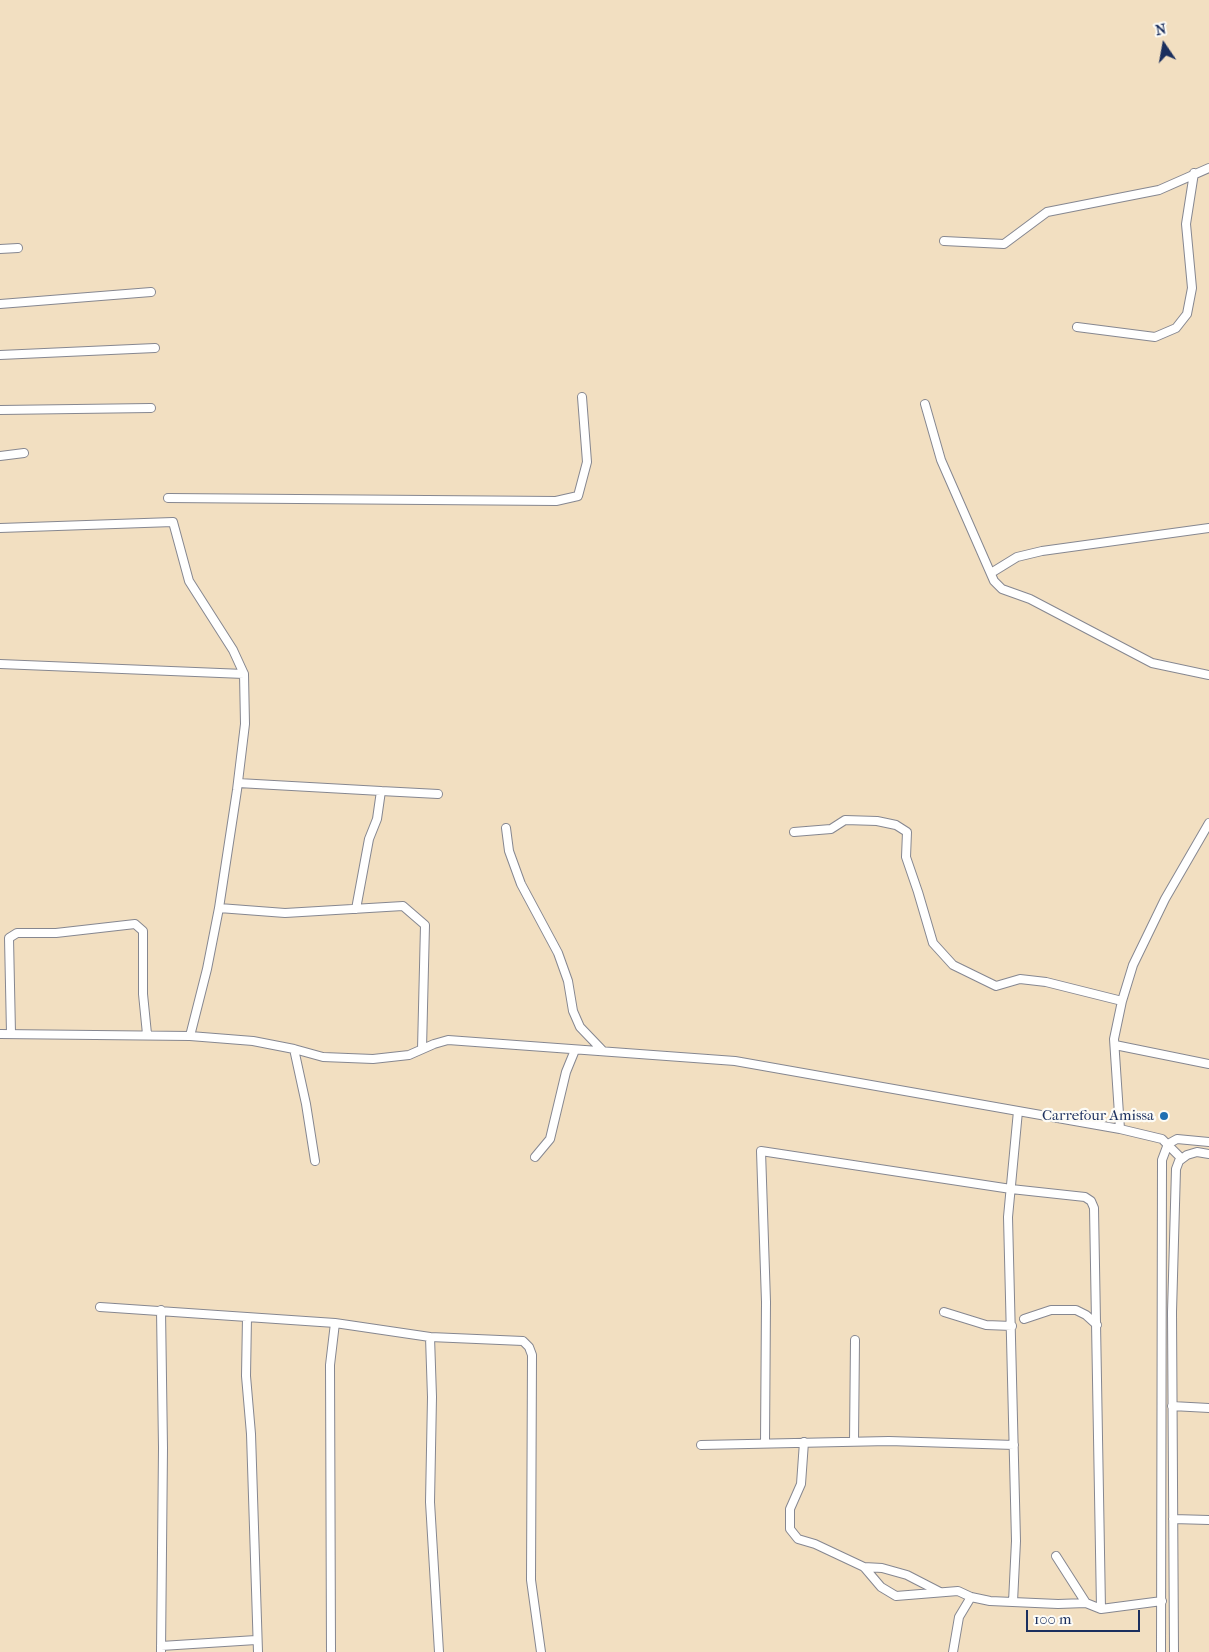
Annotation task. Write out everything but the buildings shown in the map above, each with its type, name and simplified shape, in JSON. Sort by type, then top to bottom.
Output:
[{"type":"street","points":[[944,241],[1004,244],[1047,212],[1150,192],[1172,185],[1194,173],[1209,168]]},
{"type":"street","points":[[1077,327],[1154,337],[1176,328],[1187,314],[1192,288],[1186,224],[1194,173]]},
{"type":"street","points":[[0,249],[18,248]]},
{"type":"street","points":[[0,304],[151,292]]},
{"type":"street","points":[[0,355],[155,348]]},
{"type":"street","points":[[168,498],[556,501],[578,496],[587,462],[582,397]]},
{"type":"street","points":[[925,404],[941,460],[994,581],[1002,589],[1030,599],[1152,663],[1209,675]]},
{"type":"street","points":[[0,410],[151,408]]},
{"type":"street","points":[[0,456],[24,453]]},
{"type":"street","points":[[0,528],[173,522],[189,581],[233,650],[244,674],[245,724],[238,783],[219,908],[190,1036]]},
{"type":"street","points":[[991,572],[1017,557],[1042,551],[1209,528]]},
{"type":"street","points":[[0,664],[244,674]]},
{"type":"street","points":[[238,783],[438,794]]},
{"type":"street","points":[[356,908],[369,839],[377,819],[381,792]]},
{"type":"street","points":[[794,832],[831,829],[845,820],[877,821],[896,825],[907,832],[906,857],[933,943],[953,965],[996,986],[1020,979],[1046,982],[1122,1001]]},
{"type":"street","points":[[1120,1129],[1115,1045],[1122,1001],[1133,966],[1165,899],[1209,823]]},
{"type":"street","points":[[506,828],[509,851],[521,884],[558,953],[568,981],[573,1011],[580,1027],[603,1051]]},
{"type":"street","points":[[219,908],[284,913],[403,906],[425,924],[422,1049]]},
{"type":"street","points":[[11,1033],[9,938],[17,933],[56,933],[135,924],[143,931],[143,994],[147,1034]]},
{"type":"street","points":[[0,1034],[147,1034],[190,1036],[253,1041],[294,1048],[323,1057],[373,1059],[409,1055],[448,1040],[735,1061],[1120,1129],[1162,1139],[1181,1158]]},
{"type":"street","points":[[1115,1045],[1209,1064]]},
{"type":"street","points":[[294,1048],[306,1104],[314,1161]]},
{"type":"street","points":[[535,1157],[550,1139],[566,1072],[575,1050]]},
{"type":"street","points":[[1013,1602],[1016,1541],[1008,1217],[1018,1111]]},
{"type":"street","points":[[1161,1652],[1162,1160],[1168,1144],[1177,1139],[1209,1142]]},
{"type":"street","points":[[765,1443],[766,1292],[761,1151],[1010,1189],[1085,1197],[1091,1201],[1094,1208],[1101,1608]]},
{"type":"street","points":[[1174,1652],[1172,1312],[1176,1170],[1181,1158],[1197,1152],[1209,1154]]},
{"type":"street","points":[[100,1307],[335,1323],[430,1337],[523,1340],[529,1347],[532,1355],[531,1580],[541,1652]]},
{"type":"street","points":[[161,1310],[163,1448],[161,1649],[256,1640]]},
{"type":"street","points":[[1024,1319],[1051,1310],[1076,1310],[1086,1315],[1097,1325]]},
{"type":"street","points":[[944,1312],[986,1325],[1012,1326]]},
{"type":"street","points":[[247,1317],[246,1376],[253,1486],[257,1652]]},
{"type":"street","points":[[331,1652],[330,1365],[335,1323]]},
{"type":"street","points":[[430,1337],[432,1397],[430,1502],[439,1652]]},
{"type":"street","points":[[854,1441],[855,1340]]},
{"type":"street","points":[[1172,1406],[1209,1408]]},
{"type":"street","points":[[701,1445],[854,1441],[1014,1445]]},
{"type":"street","points":[[804,1442],[801,1484],[790,1509],[790,1529],[798,1539],[815,1544],[864,1567],[882,1568],[906,1575],[940,1592]]},
{"type":"street","points":[[1173,1519],[1209,1520]]},
{"type":"street","points":[[1056,1556],[1086,1603]]},
{"type":"street","points":[[864,1567],[881,1587],[896,1596],[958,1591],[971,1597],[1013,1602],[1086,1603],[1101,1608],[1162,1600]]},
{"type":"street","points":[[953,1652],[958,1617],[971,1597]]},
{"type":"place","name":"Carrefour Amissa","points":[[1164,1116]]}]
